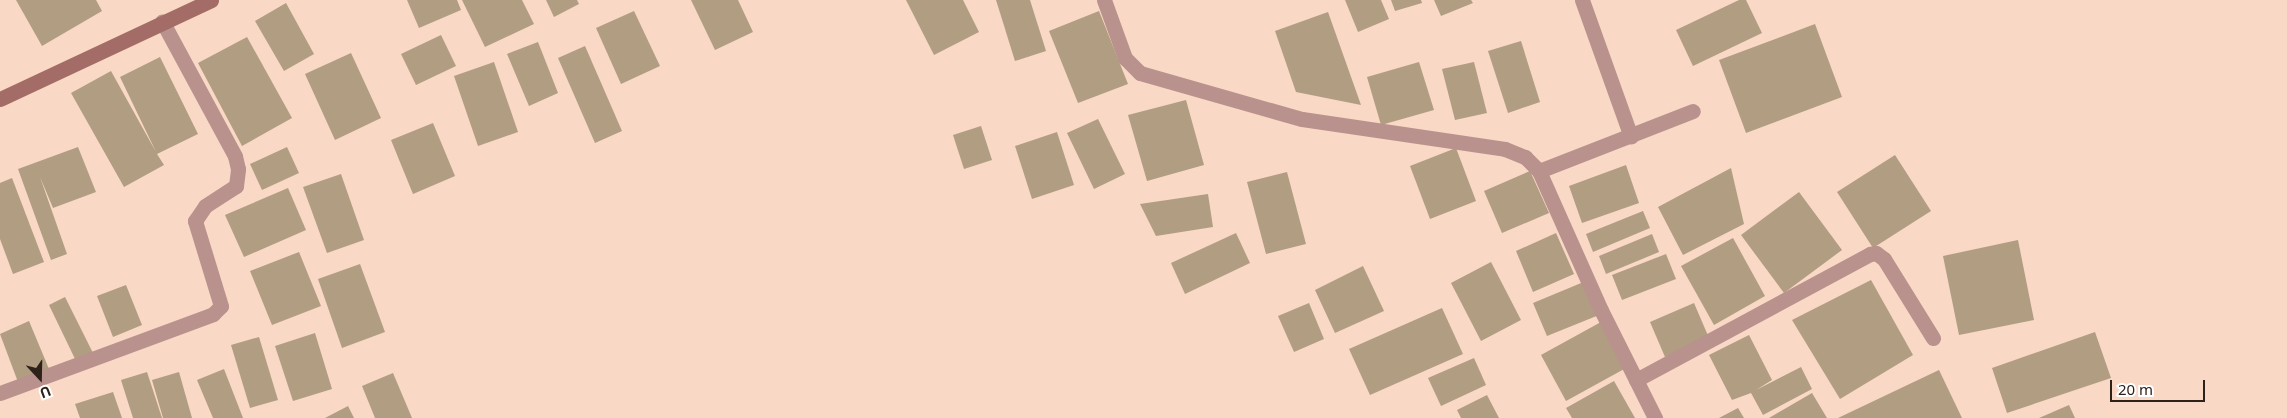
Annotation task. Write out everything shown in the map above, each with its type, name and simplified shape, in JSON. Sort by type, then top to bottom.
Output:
[{"type":"street","points":[[0,99],[162,21],[211,0]]},
{"type":"street","points":[[1104,0],[1125,58],[1140,73],[1302,119],[1505,149],[1525,157],[1539,171],[1654,418]]},
{"type":"street","points":[[1582,0],[1630,137]]},
{"type":"street","points":[[0,393],[213,314],[221,306],[196,221],[205,206],[236,186],[238,169],[235,156],[162,21]]},
{"type":"street","points":[[1539,171],[1630,137],[1692,111]]},
{"type":"street","points":[[1636,380],[1870,254],[1876,253],[1884,259],[1933,338]]},
{"type":"building","points":[[16,0],[96,0],[102,11],[42,46]]},
{"type":"building","points":[[407,0],[457,0],[461,10],[419,28]]},
{"type":"building","points":[[462,0],[522,0],[534,24],[485,47]]},
{"type":"building","points":[[546,0],[577,0],[579,4],[554,17]]},
{"type":"building","points":[[691,0],[738,0],[753,32],[715,50]]},
{"type":"building","points":[[906,0],[963,0],[979,32],[934,55]]},
{"type":"building","points":[[996,0],[1030,0],[1046,51],[1015,61]]},
{"type":"building","points":[[1345,0],[1381,0],[1389,19],[1358,32]]},
{"type":"building","points":[[1391,0],[1421,0],[1422,3],[1395,11]]},
{"type":"building","points":[[1434,0],[1471,0],[1473,3],[1441,16]]},
{"type":"building","points":[[1739,0],[1746,0],[1762,33],[1693,66],[1676,30]]},
{"type":"building","points":[[286,3],[314,54],[284,71],[255,21]]},
{"type":"building","points":[[634,11],[660,66],[621,84],[596,28]]},
{"type":"building","points":[[1099,11],[1128,84],[1078,103],[1049,31]]},
{"type":"building","points":[[1328,12],[1361,105],[1296,92],[1275,31]]},
{"type":"building","points":[[1815,24],[1842,97],[1746,133],[1719,60]]},
{"type":"building","points":[[441,35],[456,66],[416,85],[401,54]]},
{"type":"building","points":[[247,37],[292,118],[242,146],[198,63]]},
{"type":"building","points":[[1521,41],[1540,102],[1508,113],[1488,51]]},
{"type":"building","points":[[538,42],[558,93],[529,106],[507,54]]},
{"type":"building","points":[[585,46],[622,131],[595,143],[558,58]]},
{"type":"building","points":[[351,53],[381,118],[335,140],[305,74]]},
{"type":"building","points":[[160,57],[198,134],[157,154],[164,165],[124,187],[71,93],[111,71],[156,152],[120,77]]},
{"type":"building","points":[[494,62],[518,132],[478,146],[454,76]]},
{"type":"building","points":[[1419,62],[1434,110],[1381,125],[1367,77]]},
{"type":"building","points":[[1474,62],[1487,113],[1455,120],[1442,69]]},
{"type":"building","points":[[1186,100],[1204,165],[1147,181],[1128,115]]},
{"type":"building","points":[[1098,119],[1125,174],[1094,189],[1067,133]]},
{"type":"building","points":[[433,123],[455,176],[413,194],[391,140]]},
{"type":"building","points":[[981,126],[992,160],[964,169],[953,135]]},
{"type":"building","points":[[1057,132],[1074,185],[1032,199],[1015,146]]},
{"type":"building","points":[[78,147],[96,192],[53,208],[40,177],[67,254],[51,260],[18,169]]},
{"type":"building","points":[[287,147],[299,173],[262,190],[250,164]]},
{"type":"building","points":[[1456,148],[1476,201],[1430,219],[1410,166]]},
{"type":"building","points":[[1895,155],[1931,211],[1873,248],[1837,192]]},
{"type":"building","points":[[1626,165],[1639,203],[1582,223],[1569,186]]},
{"type":"building","points":[[1731,168],[1744,224],[1683,255],[1658,207]]},
{"type":"building","points":[[1530,171],[1549,213],[1502,233],[1484,191]]},
{"type":"building","points":[[1287,172],[1306,244],[1266,254],[1247,182]]},
{"type":"building","points":[[341,174],[364,240],[327,253],[303,187]]},
{"type":"building","points":[[12,178],[44,262],[13,274],[0,239],[0,183]]},
{"type":"building","points":[[288,188],[306,230],[244,257],[225,215]]},
{"type":"building","points":[[1799,192],[1842,250],[1784,293],[1741,235]]},
{"type":"building","points":[[1208,194],[1213,227],[1156,236],[1140,204]]},
{"type":"building","points":[[1643,211],[1650,228],[1593,252],[1586,234]]},
{"type":"building","points":[[1236,233],[1250,263],[1185,294],[1171,263]]},
{"type":"building","points":[[1556,233],[1574,274],[1533,292],[1516,251]]},
{"type":"building","points":[[1652,234],[1659,252],[1606,274],[1599,256]]},
{"type":"building","points":[[1733,238],[1765,296],[1714,325],[1681,266]]},
{"type":"building","points":[[2018,240],[2034,320],[1959,335],[1943,256]]},
{"type":"building","points":[[299,252],[321,306],[272,325],[250,271]]},
{"type":"building","points":[[1666,254],[1676,279],[1622,300],[1612,275]]},
{"type":"building","points":[[1491,262],[1521,320],[1481,341],[1451,283]]},
{"type":"building","points":[[360,264],[385,332],[342,348],[318,279]]},
{"type":"building","points":[[1363,266],[1384,311],[1335,333],[1315,290]]},
{"type":"building","points":[[1871,280],[1913,355],[1840,399],[1792,320]]},
{"type":"building","points":[[1586,281],[1599,315],[1547,336],[1533,303]]},
{"type":"building","points":[[126,285],[142,325],[113,337],[97,296]]},
{"type":"building","points":[[65,297],[94,355],[77,363],[49,305]]},
{"type":"building","points":[[1309,303],[1324,339],[1294,352],[1278,316]]},
{"type":"building","points":[[1694,303],[1709,338],[1665,357],[1650,322]]},
{"type":"building","points":[[1442,308],[1463,354],[1370,395],[1349,349]]},
{"type":"building","points":[[29,321],[49,369],[18,382],[0,334]]},
{"type":"building","points":[[1601,322],[1626,368],[1566,401],[1541,355]]},
{"type":"building","points":[[2095,332],[2111,378],[2007,413],[1992,368]]},
{"type":"building","points":[[315,333],[332,389],[293,401],[275,346]]},
{"type":"building","points":[[1749,335],[1772,380],[1756,390],[1801,367],[1812,389],[1763,415],[1751,393],[1732,400],[1709,355]]},
{"type":"building","points":[[259,337],[278,400],[250,408],[231,345]]},
{"type":"building","points":[[1474,358],[1486,385],[1441,406],[1428,378]]},
{"type":"building","points":[[224,369],[243,418],[213,418],[197,380]]},
{"type":"building","points":[[1939,370],[1962,418],[1838,418]]},
{"type":"building","points":[[147,372],[162,418],[133,418],[121,380]]},
{"type":"building","points":[[179,372],[192,418],[163,418],[152,380]]},
{"type":"building","points":[[393,373],[412,418],[375,418],[362,386]]},
{"type":"building","points":[[1614,381],[1635,418],[1572,418],[1566,408]]},
{"type":"building","points":[[113,392],[122,418],[80,418],[75,404]]},
{"type":"building","points":[[1812,393],[1827,418],[1769,418]]},
{"type":"building","points":[[1487,395],[1499,418],[1461,418],[1457,410]]},
{"type":"building","points":[[2069,405],[2075,418],[2039,418]]},
{"type":"building","points":[[348,406],[354,418],[325,418]]},
{"type":"building","points":[[1738,408],[1744,418],[1719,418]]}]
